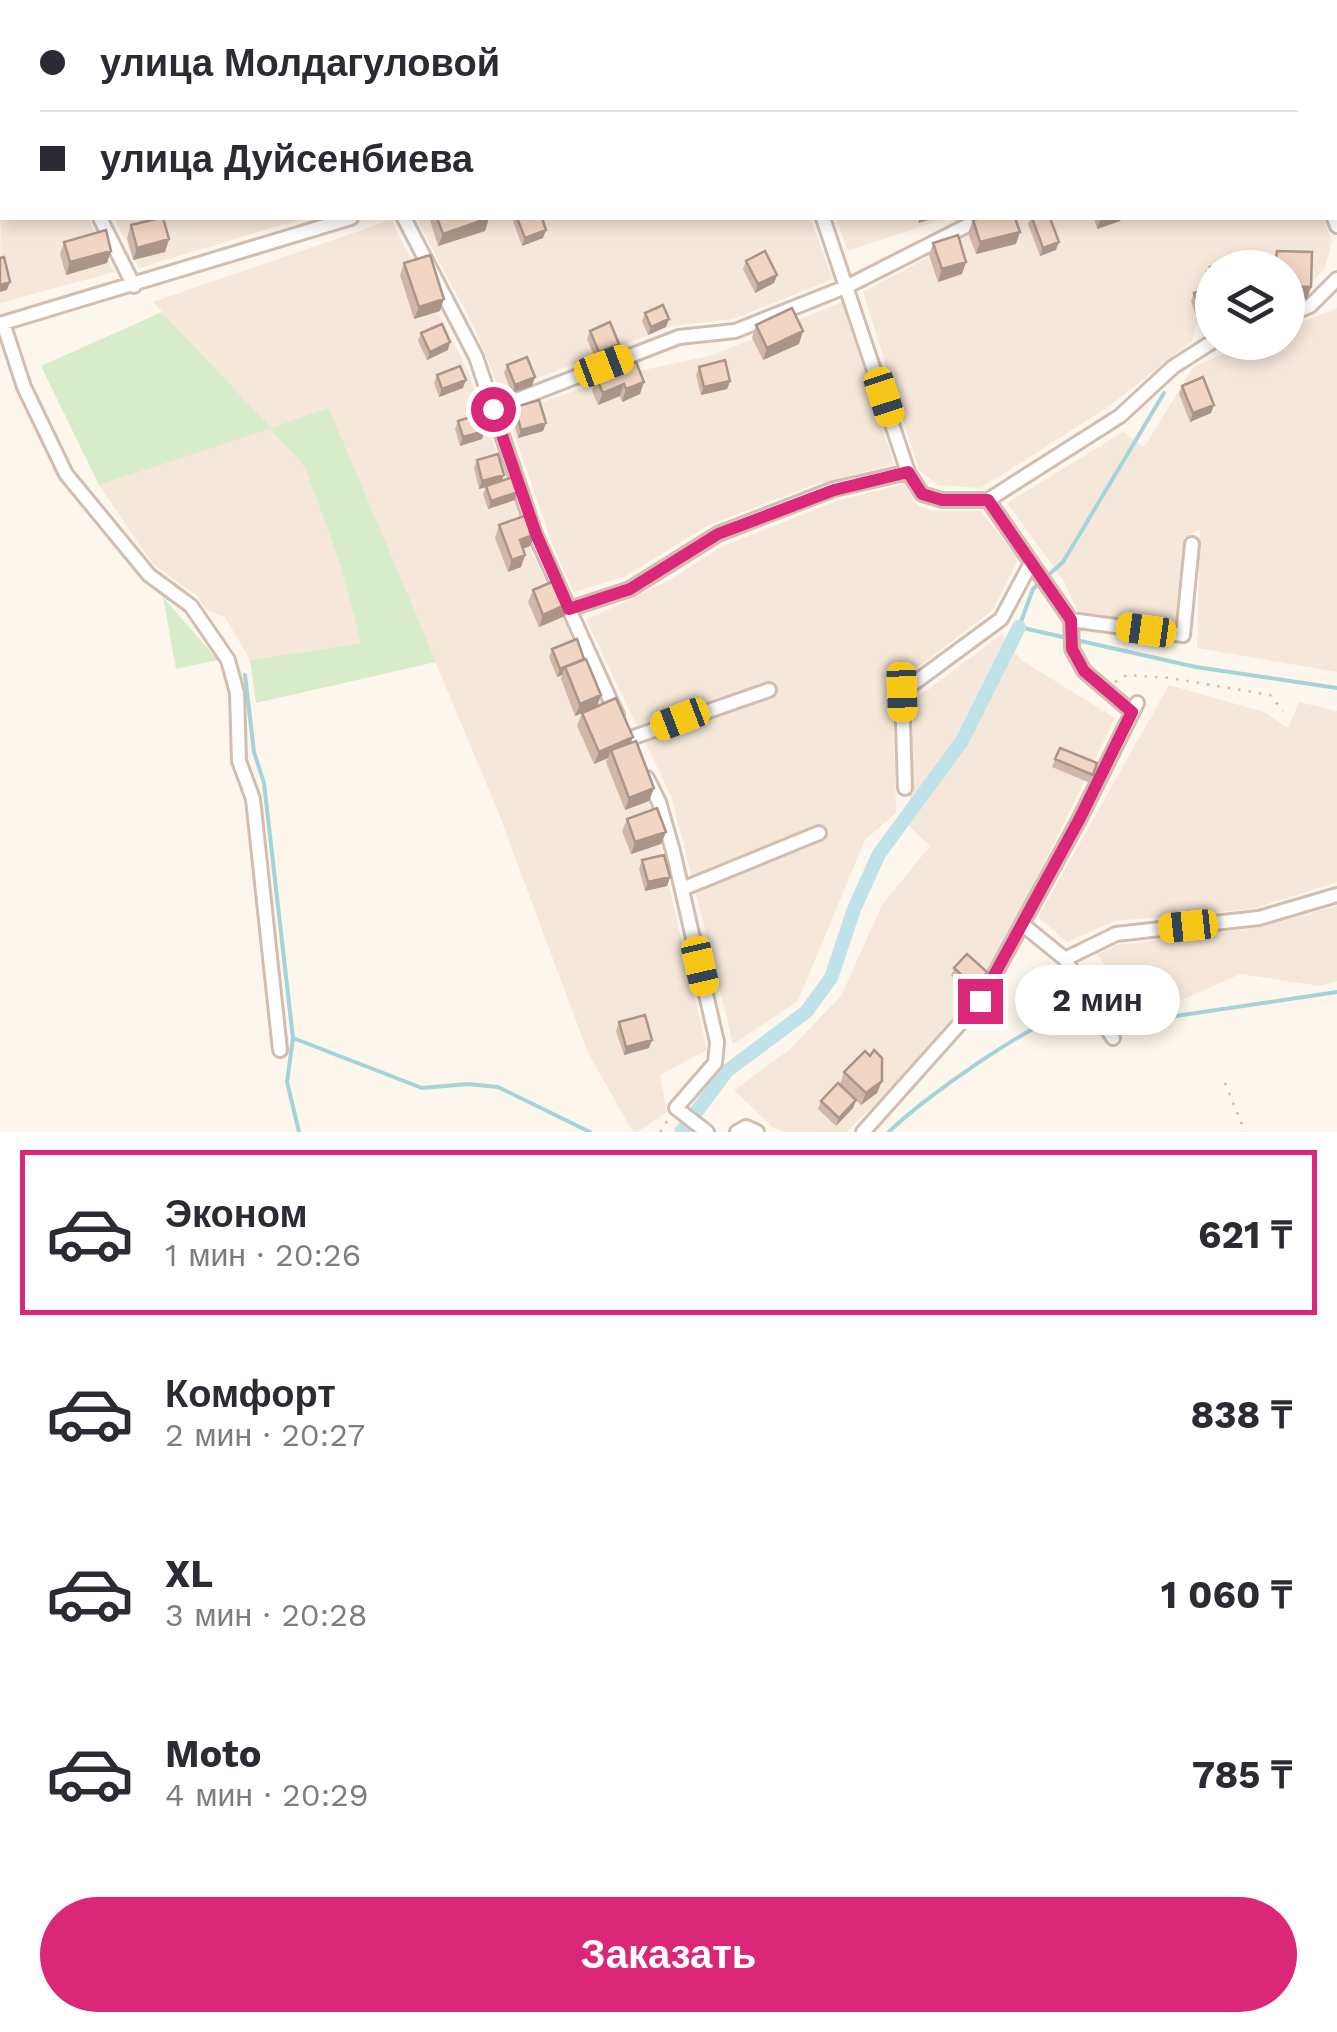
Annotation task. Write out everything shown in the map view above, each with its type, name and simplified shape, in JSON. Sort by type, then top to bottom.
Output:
[{"type":"street","points":[[101,220],[134,286]]},
{"type":"street","points":[[280,1050],[253,799],[239,762],[237,693],[228,660],[191,606],[149,575],[66,474],[24,387],[2,324],[345,220]]},
{"type":"street","points":[[405,220],[476,357],[536,534],[636,755]]},
{"type":"street","points":[[824,220],[908,472],[922,494],[942,500],[988,500],[1120,416],[1173,367],[1195,353]]},
{"type":"street","points":[[493,409],[678,337],[735,331],[848,286],[978,220]]},
{"type":"street","points":[[1305,308],[1337,279]]},
{"type":"street","points":[[569,609],[630,589],[718,534],[834,490],[908,472]]},
{"type":"street","points":[[863,1132],[980,1001],[1080,818],[1134,708],[1084,671],[1072,649],[1071,620],[988,500]]},
{"type":"street","points":[[1071,620],[1184,636],[1192,544]]},
{"type":"street","points":[[905,788],[902,692],[1002,619],[1031,563]]},
{"type":"street","points":[[628,739],[769,690]]},
{"type":"street","points":[[644,770],[659,802],[717,1042],[715,1062],[676,1108],[707,1132]]},
{"type":"street","points":[[682,889],[819,833]]},
{"type":"street","points":[[1065,959],[1116,934],[1259,918],[1337,895]]},
{"type":"street","points":[[1022,924],[1065,959],[1113,1038]]},
{"type":"street","points":[[737,1132],[746,1126],[758,1132]]},
{"type":"path","points":[[1105,689],[1127,675],[1170,678],[1270,695],[1283,710]]},
{"type":"path","points":[[1224,1083],[1245,1132]]},
{"type":"path","points":[[660,1132],[676,1108]]},
{"type":"shaded area","points":[[1,220],[89,220],[114,272],[0,303]]},
{"type":"shaded area","points":[[115,220],[297,220],[139,268]]},
{"type":"shaded area","points":[[391,220],[467,369],[534,556],[651,810],[707,1050],[660,1075],[667,1112],[637,1132],[633,1132],[588,1053],[499,814],[329,408],[271,429],[305,467],[340,564],[361,643],[250,660],[225,617],[206,610],[197,596],[153,564],[99,485],[270,428],[153,302]]},
{"type":"shaded area","points":[[417,220],[811,220],[833,279],[733,319],[672,326],[501,392],[473,325]]},
{"type":"shaded area","points":[[837,220],[940,220],[848,251]]},
{"type":"shaded area","points":[[1008,220],[1324,220],[1332,241],[1325,268],[1305,290],[1305,250],[1195,250],[1192,341],[1108,407],[981,488],[938,485],[919,470],[863,292],[982,228]]},
{"type":"shaded area","points":[[842,302],[894,464],[810,486],[707,526],[624,577],[573,592],[507,414],[625,374],[713,355]]},
{"type":"shaded area","points":[[1337,308],[1337,672],[1197,648],[1200,529],[1184,538],[1175,625],[1079,615],[1064,581],[1007,503],[1123,432],[1144,447],[1194,366],[1209,360],[1305,360],[1305,321]]},
{"type":"shaded area","points":[[904,484],[918,506],[933,511],[981,511],[1018,559],[993,610],[893,686],[896,813],[865,840],[798,1001],[733,1044],[672,798],[586,620],[670,580],[721,547],[840,500]]},
{"type":"shaded area","points":[[1002,634],[1021,660],[1115,718],[989,977],[879,1101],[846,1132],[785,1132],[772,1127],[734,1090],[789,1050],[841,996],[882,905],[930,846],[909,826],[913,701]]},
{"type":"shaded area","points":[[1169,685],[1264,712],[1288,728],[1299,702],[1337,711],[1337,882],[1252,909],[1115,921],[1067,942],[1038,917]]},
{"type":"shaded area","points":[[1337,906],[1337,981],[1320,986],[1240,974],[1167,1007],[1122,987],[1097,954],[1116,945],[1261,927]]},
{"type":"green space","points":[[162,312],[271,428],[329,408],[436,662],[256,703],[250,660],[361,643],[340,564],[305,467],[270,429],[99,485],[41,366]]},
{"type":"green space","points":[[163,597],[218,660],[176,669]]},
{"type":"building","points":[[164,220],[169,239],[137,248],[131,225]]},
{"type":"building","points":[[438,220],[483,220],[443,234]]},
{"type":"building","points":[[518,220],[543,220],[546,230],[525,238]]},
{"type":"building","points":[[973,220],[1016,220],[1020,232],[980,242]]},
{"type":"building","points":[[1033,220],[1051,220],[1059,242],[1043,248]]},
{"type":"building","points":[[106,230],[111,251],[70,262],[64,242]]},
{"type":"building","points":[[958,235],[966,262],[942,269],[933,243]]},
{"type":"building","points":[[765,251],[777,275],[758,284],[746,261]]},
{"type":"building","points":[[1305,252],[1312,252],[1311,287],[1305,287]]},
{"type":"building","points":[[430,255],[444,299],[419,307],[404,263]]},
{"type":"building","points":[[4,257],[10,282],[0,285],[0,258]]},
{"type":"building","points":[[663,305],[669,319],[651,327],[645,313]]},
{"type":"building","points":[[792,308],[803,331],[767,348],[756,325]]},
{"type":"building","points":[[610,322],[619,344],[599,352],[590,331]]},
{"type":"building","points":[[442,324],[450,342],[430,352],[421,333]]},
{"type":"building","points":[[527,357],[535,377],[515,385],[507,365]]},
{"type":"building","points":[[725,360],[730,381],[704,387],[699,367]]},
{"type":"building","points":[[636,362],[644,382],[626,389],[624,384],[603,393],[596,378]]},
{"type":"building","points":[[460,366],[466,380],[442,389],[437,375]]},
{"type":"building","points":[[1203,377],[1214,405],[1193,413],[1182,386]]},
{"type":"building","points":[[539,400],[546,423],[521,430],[515,407]]},
{"type":"building","points":[[480,414],[485,431],[463,437],[458,421]]},
{"type":"building","points":[[498,454],[504,475],[482,481],[477,460]]},
{"type":"building","points":[[513,477],[518,492],[491,501],[486,486]]},
{"type":"building","points":[[527,515],[535,534],[520,540],[525,555],[512,560],[499,525]]},
{"type":"building","points":[[559,579],[569,603],[543,615],[533,590]]},
{"type":"building","points":[[577,639],[584,659],[560,669],[552,649]]},
{"type":"building","points":[[586,659],[601,695],[580,704],[565,667]]},
{"type":"building","points":[[616,698],[633,737],[599,752],[582,713]]},
{"type":"building","points":[[636,741],[654,788],[629,798],[611,750]]},
{"type":"building","points":[[1060,748],[1097,763],[1093,775],[1055,759]]},
{"type":"building","points":[[657,808],[666,832],[635,842],[627,819]]},
{"type":"building","points":[[664,855],[670,877],[648,882],[642,860]]},
{"type":"building","points":[[967,954],[987,972],[974,986],[954,968]]},
{"type":"building","points":[[645,1015],[652,1040],[626,1047],[619,1022]]},
{"type":"building","points":[[874,1050],[882,1058],[882,1081],[866,1093],[844,1072],[865,1051],[870,1056]]},
{"type":"building","points":[[838,1083],[856,1100],[839,1118],[821,1101]]},
{"type":"waterway","points":[[1067,638],[1019,627],[1033,589],[1063,562],[1164,393]]},
{"type":"waterway","points":[[681,1132],[727,1071],[806,1012],[831,978],[854,909],[879,854],[962,741],[1019,627]]},
{"type":"waterway","points":[[1076,640],[1196,667],[1337,688]]},
{"type":"waterway","points":[[245,675],[254,752],[264,783],[293,1038],[422,1088],[468,1084],[498,1087],[590,1132]]},
{"type":"waterway","points":[[1102,1013],[1169,1017],[1337,992]]},
{"type":"waterway","points":[[889,1132],[951,1082],[1035,1028],[1078,1011],[1092,1012]]},
{"type":"waterway","points":[[293,1038],[287,1082],[299,1132]]},
{"type":"route","points":[[493,409],[536,534],[569,609],[630,589],[718,534],[834,490],[908,472],[922,494],[942,500],[988,500],[1071,620],[1072,649],[1084,671],[1132,712],[1080,818],[980,1001]]}]
